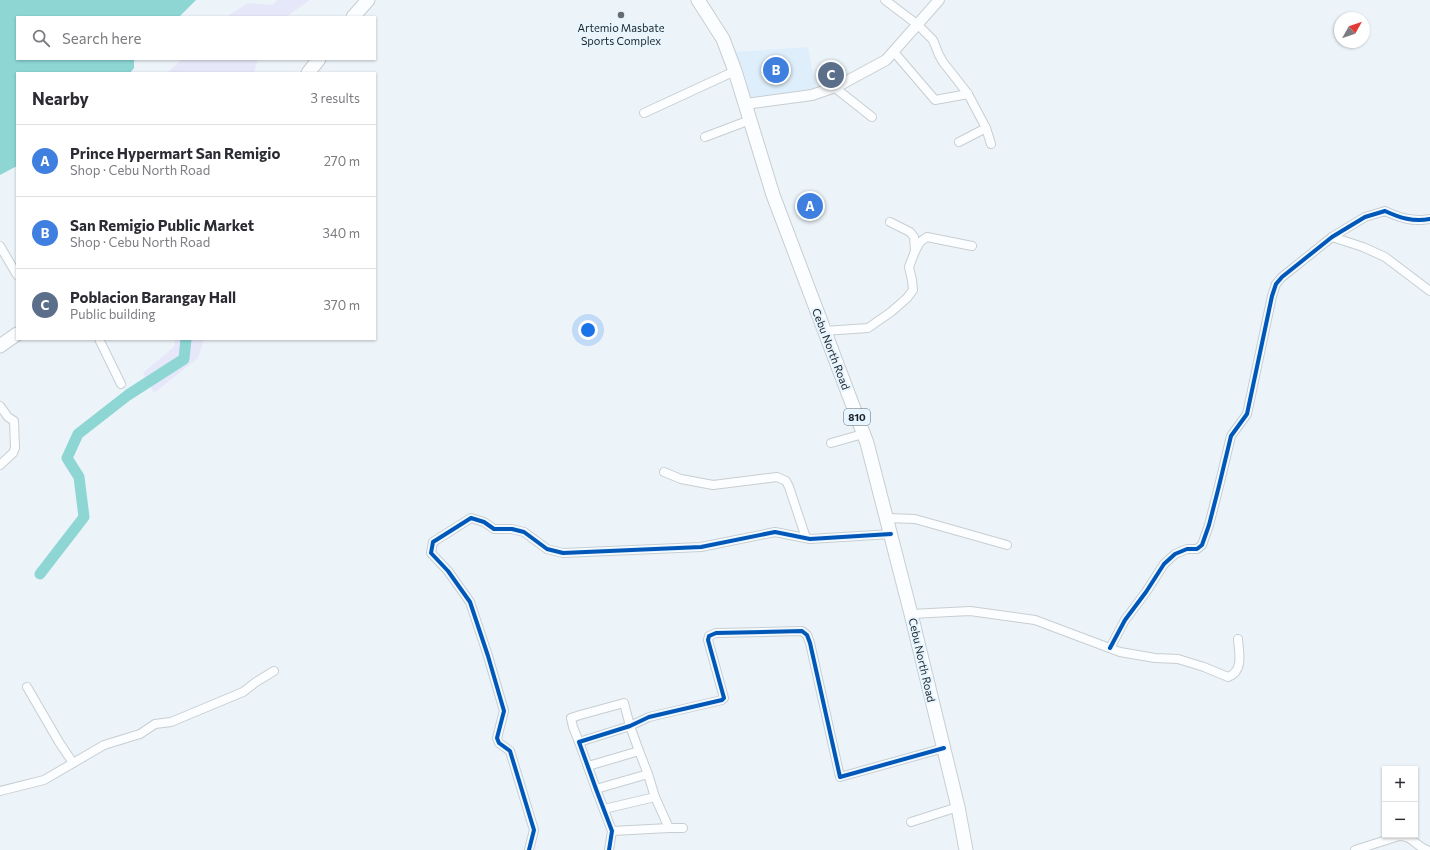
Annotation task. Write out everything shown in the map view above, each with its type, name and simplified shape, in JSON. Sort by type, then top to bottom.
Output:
[{"type":"highway","points":[[354,16],[368,0]]},
{"type":"highway","name":"Cebu North Road","points":[[698,0],[723,39],[736,71],[773,195],[867,443],[912,614],[958,807],[966,850]]},
{"type":"highway","points":[[309,72],[318,60]]},
{"type":"highway","points":[[0,346],[16,335]]},
{"type":"street","points":[[885,0],[918,25],[933,40],[943,62],[968,94],[986,128],[991,144]]},
{"type":"street","points":[[745,104],[812,95],[834,88],[886,60],[939,0]]},
{"type":"street","points":[[894,52],[935,100],[968,94]]},
{"type":"street","points":[[644,113],[736,71]]},
{"type":"street","points":[[834,88],[872,117]]},
{"type":"street","points":[[705,137],[750,120]]},
{"type":"street","points":[[959,142],[986,128]]},
{"type":"street","points":[[1110,648],[1125,620],[1146,592],[1164,564],[1175,554],[1187,549],[1197,549],[1202,545],[1218,493],[1231,436],[1247,414],[1272,296],[1276,284],[1282,277],[1332,237],[1365,217],[1385,211],[1403,219],[1419,221],[1430,219]]},
{"type":"street","points":[[890,222],[910,232],[914,237],[915,251]]},
{"type":"street","points":[[824,331],[868,328],[891,312],[907,298],[913,290],[909,267],[920,242],[927,237],[972,246]]},
{"type":"street","points":[[1332,237],[1363,247],[1385,257],[1430,291]]},
{"type":"street","points":[[0,246],[16,273]]},
{"type":"street","points":[[99,340],[121,384]]},
{"type":"street","points":[[0,406],[8,417],[14,422],[15,448],[13,453],[0,465]]},
{"type":"street","points":[[831,443],[863,434]]},
{"type":"street","points":[[664,472],[681,479],[713,485],[777,477],[786,481],[806,538]]},
{"type":"street","points":[[529,850],[534,830],[510,751],[499,743],[497,738],[504,711],[488,656],[470,602],[448,571],[431,553],[433,542],[471,518],[484,522],[494,529],[512,529],[524,532],[547,549],[563,553],[701,546],[775,532],[806,538],[891,534]]},
{"type":"street","points":[[887,518],[915,519],[1007,545]]},
{"type":"street","points":[[912,614],[970,611],[1035,620],[1132,655],[1178,659],[1204,667],[1228,677],[1233,675],[1238,670],[1240,661],[1238,639]]},
{"type":"street","points":[[579,742],[630,726],[649,717],[718,701],[724,698],[708,640],[709,636],[716,633],[802,631],[807,635],[810,643],[840,777],[944,748]]},
{"type":"street","points":[[0,791],[44,780],[104,745],[140,734],[155,724],[171,722],[243,692],[274,671]]},
{"type":"street","points":[[27,687],[73,763]]},
{"type":"street","points":[[609,850],[612,831],[571,718],[624,703],[630,726],[655,797],[669,828]]},
{"type":"street","points":[[588,766],[639,751]]},
{"type":"street","points":[[596,789],[648,774]]},
{"type":"street","points":[[604,810],[655,797]]},
{"type":"street","points":[[910,822],[958,807]]},
{"type":"street","points":[[612,831],[683,828]]},
{"type":"street","points":[[1355,850],[1399,836],[1406,836],[1421,848],[1426,850]]},
{"type":"shaded area","points":[[277,0],[310,0],[287,16],[228,16],[248,3],[272,5]]},
{"type":"shaded area","points":[[808,47],[816,89],[749,100],[733,52]]},
{"type":"shaded area","points":[[181,60],[258,60],[254,72],[168,72]]},
{"type":"shaded area","points":[[174,340],[204,340],[198,358],[154,393],[143,373],[175,346]]},
{"type":"water","points":[[0,0],[196,0],[180,16],[16,16],[16,60],[134,60],[134,68],[131,72],[16,72],[16,167],[0,175]]},
{"type":"waterway","points":[[40,574],[84,517],[79,477],[67,458],[78,434],[128,395],[184,359],[186,340]]},
{"type":"cycle path","points":[[1110,648],[1125,620],[1146,592],[1164,564],[1175,554],[1187,549],[1197,549],[1202,545],[1209,525],[1231,436],[1247,414],[1272,296],[1276,284],[1282,277],[1332,237],[1365,217],[1385,211],[1407,219],[1430,219]]},
{"type":"cycle path","points":[[529,850],[534,830],[510,751],[499,743],[497,738],[504,711],[488,656],[470,602],[448,571],[431,553],[433,542],[471,518],[484,522],[494,529],[512,529],[524,532],[547,549],[563,553],[701,547],[775,532],[810,539],[891,534]]},
{"type":"cycle path","points":[[609,850],[612,831],[579,742],[630,726],[649,717],[722,700],[724,698],[708,640],[709,636],[716,633],[802,631],[807,635],[840,777],[944,748]]},
{"type":"place","name":"Artemio Masbate Sports Complex","points":[[621,15]]},
{"type":"place","name":"San Remigio Public Market","points":[[776,70]]},
{"type":"place","name":"Poblacion Barangay Hall","points":[[831,75]]},
{"type":"place","name":"Prince Hypermart San Remigio","points":[[810,206]]}]
